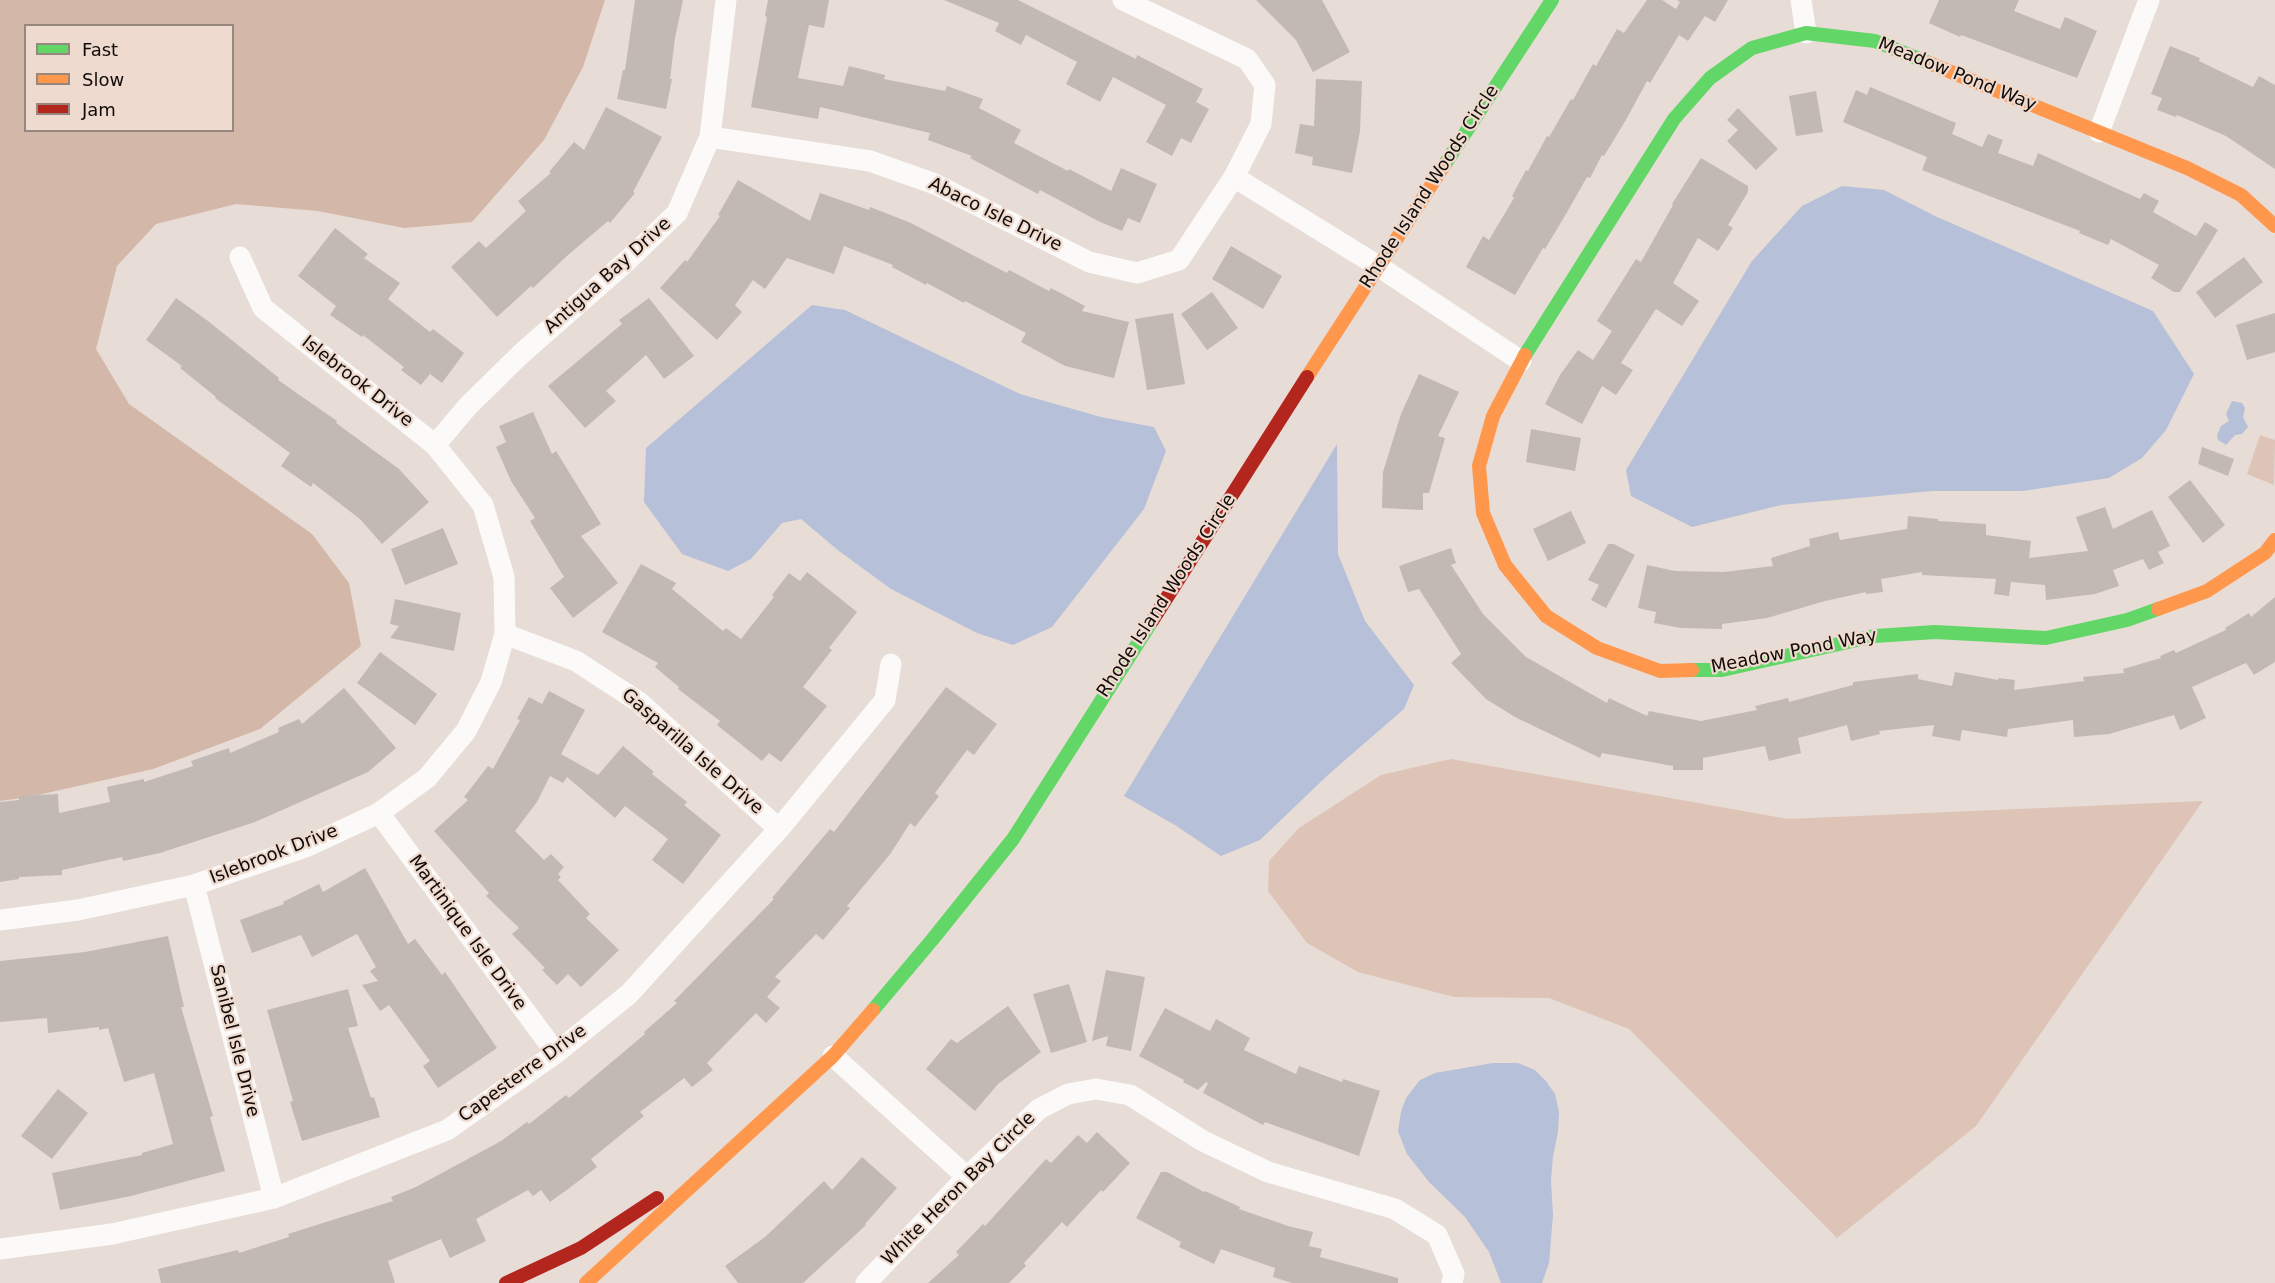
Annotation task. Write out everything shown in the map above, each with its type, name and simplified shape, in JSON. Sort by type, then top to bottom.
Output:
[{"type":"street","name":"Antigua Bay Drive","points":[[435,445],[468,406],[521,354],[628,260],[677,213],[710,137],[726,0]]},
{"type":"street","name":"Abaco Isle Drive","points":[[710,137],[870,161],[935,184],[1089,262],[1137,273],[1179,260],[1234,177],[1261,124],[1265,85],[1247,59],[1123,0]]},
{"type":"street","name":"Rhode Island Woods Circle","points":[[586,1283],[833,1056],[932,940],[1013,839],[1378,266],[1552,0]]},
{"type":"street","points":[[1801,0],[1806,33]]},
{"type":"street","points":[[2098,132],[2149,0]]},
{"type":"street","name":"Meadow Pond Way","points":[[2275,226],[2241,195],[2187,168],[1875,41],[1806,33],[1752,48],[1710,78],[1674,119],[1521,361],[1493,417],[1479,466],[1483,513],[1505,565],[1546,615],[1597,648],[1660,671],[1722,669],[1875,636],[1935,632],[2046,638],[2127,620],[2207,591],[2265,553],[2275,540]]},
{"type":"street","points":[[1234,177],[1378,266],[1521,361]]},
{"type":"street","name":"Islebrook Drive","points":[[0,920],[78,910],[194,885],[308,846],[379,813],[427,778],[466,732],[491,682],[505,634],[504,577],[483,505],[435,445],[263,308],[240,257]]},
{"type":"street","name":"Gasparilla Isle Drive","points":[[505,634],[576,661],[639,702],[779,829]]},
{"type":"street","name":"Capesterre Drive","points":[[0,1249],[112,1234],[274,1198],[447,1130],[556,1053],[629,994],[779,829],[885,700],[891,664]]},
{"type":"street","name":"Martinique Isle Drive","points":[[379,813],[556,1053]]},
{"type":"street","name":"Sanibel Isle Drive","points":[[194,885],[274,1198]]},
{"type":"street","points":[[833,1056],[967,1177]]},
{"type":"street","name":"White Heron Bay Circle","points":[[866,1283],[967,1177],[1039,1109],[1068,1094],[1096,1089],[1130,1095],[1203,1141],[1268,1172],[1395,1209],[1437,1235],[1454,1274],[1452,1283]]},
{"type":"street","name":"Rhode Island Woods Circle","points":[[506,1283],[581,1248],[730,1151]]},
{"type":"shaded area","points":[[0,0],[605,0],[583,67],[544,140],[472,222],[404,228],[318,211],[236,204],[156,224],[117,266],[96,349],[129,404],[312,534],[349,583],[361,646],[260,729],[153,769],[29,797],[0,801]]},
{"type":"shaded area","points":[[2260,435],[2275,440],[2274,485],[2247,474]]},
{"type":"shaded area","points":[[1451,759],[1788,819],[2203,801],[1976,1126],[1837,1238],[1629,1029],[1549,998],[1454,997],[1358,972],[1307,943],[1268,891],[1269,861],[1299,828],[1381,775]]},
{"type":"water","points":[[1842,186],[1884,190],[1935,216],[2153,311],[2194,374],[2166,430],[2142,458],[2109,478],[2023,491],[1932,491],[1781,505],[1692,527],[1631,496],[1626,470],[1752,261],[1802,206]]},
{"type":"water","points":[[812,305],[845,310],[1020,394],[1101,417],[1154,427],[1166,451],[1144,509],[1052,627],[1013,645],[977,633],[891,589],[839,551],[801,519],[782,523],[751,559],[728,571],[682,554],[644,502],[646,448]]},
{"type":"water","points":[[2232,401],[2242,403],[2245,408],[2243,417],[2248,427],[2242,434],[2235,435],[2226,445],[2218,440],[2217,435],[2221,426],[2229,421],[2226,414]]},
{"type":"water","points":[[1337,444],[1338,554],[1365,621],[1414,685],[1404,709],[1329,774],[1260,840],[1221,856],[1175,825],[1124,796]]},
{"type":"water","points":[[1493,1063],[1518,1063],[1535,1070],[1555,1094],[1559,1112],[1551,1181],[1553,1215],[1549,1263],[1542,1283],[1501,1283],[1489,1252],[1465,1217],[1429,1182],[1407,1154],[1398,1131],[1406,1098],[1420,1080],[1435,1073]]},
{"type":"building","points":[[635,0],[683,0],[675,38],[670,79],[672,79],[666,109],[617,99],[623,70],[625,70]]},
{"type":"building","points":[[768,0],[829,0],[824,28],[809,25],[798,78],[843,86],[849,66],[885,75],[884,79],[945,91],[947,86],[983,99],[979,108],[1021,130],[1014,143],[1068,171],[1069,169],[1111,191],[1121,168],[1157,184],[1140,223],[1128,218],[1122,231],[1098,221],[1040,190],[1038,194],[970,158],[972,156],[928,140],[930,133],[820,107],[818,119],[751,107]]},
{"type":"building","points":[[944,0],[1018,0],[1136,59],[1137,55],[1203,89],[1196,102],[1209,109],[1191,143],[1181,138],[1172,156],[1146,142],[1166,105],[1113,77],[1100,102],[1066,84],[1077,62],[1026,35],[1021,45],[995,31],[999,23]]},
{"type":"building","points":[[1256,0],[1322,0],[1350,52],[1313,72],[1296,40]]},
{"type":"building","points":[[1647,0],[1662,0],[1676,9],[1680,2],[1677,0],[1728,0],[1715,22],[1705,16],[1688,41],[1679,35],[1650,83],[1647,81],[1604,156],[1602,155],[1590,178],[1587,177],[1515,295],[1466,267],[1483,236],[1489,240],[1514,198],[1512,196],[1526,170],[1528,171],[1571,99],[1573,100],[1593,64],[1596,66],[1617,29],[1624,33]]},
{"type":"building","points":[[1939,0],[2019,0],[2014,11],[2060,29],[2065,17],[2097,31],[2077,78],[1961,35],[1960,37],[1929,23]]},
{"type":"building","points":[[2170,46],[2200,58],[2199,61],[2253,87],[2259,76],[2275,85],[2275,169],[2226,136],[2177,115],[2176,117],[2157,110],[2162,98],[2151,94]]},
{"type":"building","points":[[1316,79],[1362,81],[1360,131],[1352,173],[1312,165],[1313,157],[1295,153],[1300,124],[1314,126]]},
{"type":"building","points":[[1870,87],[1956,123],[1952,134],[1982,147],[1988,134],[2003,140],[1998,153],[2033,166],[2038,153],[2140,199],[2144,193],[2159,201],[2153,212],[2196,236],[2205,222],[2218,230],[2180,292],[2174,292],[2151,278],[2159,265],[2111,239],[2108,245],[2079,233],[2080,231],[1922,170],[1927,157],[1843,122],[1856,90],[1867,95]]},
{"type":"building","points":[[1816,91],[1823,132],[1796,136],[1789,96]]},
{"type":"building","points":[[606,107],[662,137],[633,192],[635,193],[610,223],[608,221],[497,317],[451,267],[479,241],[486,248],[526,211],[518,201],[551,173],[549,172],[574,142],[584,150]]},
{"type":"building","points":[[1738,108],[1778,149],[1756,170],[1727,141],[1738,130],[1727,120]]},
{"type":"building","points":[[1701,158],[1748,186],[1748,192],[1728,225],[1733,228],[1718,251],[1698,238],[1673,283],[1699,301],[1682,326],[1656,309],[1621,363],[1633,370],[1616,395],[1602,386],[1582,424],[1545,404],[1560,375],[1578,350],[1593,360],[1612,331],[1597,321],[1636,259],[1641,262],[1672,204]]},
{"type":"building","points":[[738,180],[810,221],[820,193],[869,210],[870,207],[911,223],[1007,273],[1009,270],[1049,291],[1051,288],[1085,306],[1082,311],[1129,322],[1114,378],[1065,366],[1021,342],[1026,333],[965,301],[964,303],[927,283],[926,285],[892,267],[893,265],[844,246],[834,274],[787,258],[765,289],[753,280],[735,305],[742,312],[717,340],[660,288],[685,260],[687,262],[720,216],[718,215]]},
{"type":"building","points":[[335,228],[368,254],[364,258],[400,283],[388,299],[430,332],[433,329],[464,353],[442,383],[430,374],[421,385],[401,370],[404,367],[363,335],[362,337],[330,315],[336,306],[298,276]]},
{"type":"building","points":[[1231,246],[1282,276],[1263,309],[1212,279]]},
{"type":"building","points":[[2244,257],[2263,282],[2215,318],[2196,292]]},
{"type":"building","points":[[1212,292],[1238,328],[1207,350],[1181,314]]},
{"type":"building","points":[[176,298],[279,378],[278,380],[337,421],[336,423],[399,469],[429,502],[382,544],[360,519],[313,483],[311,487],[281,466],[290,453],[215,398],[180,368],[182,366],[146,340]]},
{"type":"building","points":[[649,298],[694,356],[664,379],[646,355],[606,391],[616,401],[585,428],[548,386],[622,324],[619,320]]},
{"type":"building","points":[[1173,313],[1185,384],[1147,390],[1135,319]]},
{"type":"building","points":[[2275,313],[2275,352],[2247,360],[2236,325]]},
{"type":"building","points":[[1419,374],[1459,392],[1438,436],[1445,438],[1429,493],[1423,493],[1423,510],[1382,508],[1383,472],[1401,414]]},
{"type":"building","points":[[533,412],[552,454],[556,451],[601,524],[581,536],[618,583],[573,618],[550,588],[564,577],[530,521],[535,518],[511,481],[496,447],[506,442],[499,426]]},
{"type":"building","points":[[1531,429],[1581,438],[1575,471],[1526,462]]},
{"type":"building","points":[[2202,447],[2234,459],[2228,476],[2198,464]]},
{"type":"building","points":[[2190,480],[2225,525],[2203,543],[2168,497]]},
{"type":"building","points":[[2105,507],[2113,529],[2152,510],[2170,546],[2158,552],[2164,563],[2149,570],[2143,559],[2113,570],[2119,586],[2095,594],[2046,600],[2045,585],[2011,582],[2009,596],[1994,594],[1996,579],[1922,575],[1922,572],[1881,579],[1883,592],[1866,594],[1866,592],[1767,618],[1722,624],[1722,629],[1681,628],[1654,623],[1656,612],[1638,608],[1647,565],[1675,571],[1724,572],[1773,566],[1771,558],[1810,546],[1809,539],[1838,532],[1840,540],[1907,529],[1908,516],[1938,519],[1938,521],[1986,524],[1986,535],[2031,541],[2029,558],[2088,551],[2076,517]]},
{"type":"building","points":[[1571,511],[1586,543],[1548,561],[1533,529]]},
{"type":"building","points":[[443,528],[458,564],[405,585],[391,549]]},
{"type":"building","points":[[1608,544],[1614,544],[1635,555],[1606,608],[1591,600],[1599,585],[1588,580]]},
{"type":"building","points":[[1451,548],[1456,563],[1451,565],[1483,614],[1526,657],[1607,703],[1609,698],[1647,716],[1649,711],[1701,721],[1757,710],[1755,706],[1788,698],[1789,702],[1853,685],[1853,682],[1918,674],[1918,679],[1952,686],[1955,672],[1998,680],[1999,678],[2015,680],[2014,690],[2084,681],[2083,677],[2124,673],[2123,669],[2161,658],[2160,656],[2174,650],[2176,653],[2226,630],[2225,628],[2249,613],[2251,617],[2275,597],[2275,662],[2254,675],[2246,663],[2192,687],[2206,718],[2180,730],[2174,715],[2109,734],[2074,737],[2073,720],[2008,729],[2007,737],[1962,730],[1960,741],[1932,736],[1934,725],[1879,731],[1880,734],[1851,741],[1847,725],[1798,738],[1801,753],[1769,761],[1765,746],[1703,758],[1703,770],[1673,770],[1673,766],[1602,753],[1600,758],[1515,717],[1486,699],[1451,663],[1461,654],[1419,589],[1408,592],[1399,566]]},
{"type":"building","points":[[641,564],[676,583],[672,589],[723,631],[726,628],[741,639],[774,597],[772,595],[789,573],[800,581],[807,572],[857,612],[829,648],[832,650],[803,687],[827,706],[781,762],[769,753],[762,761],[717,725],[720,721],[678,689],[679,687],[655,667],[658,663],[602,632]]},
{"type":"building","points":[[395,599],[461,613],[454,651],[390,638],[399,626],[390,624]]},
{"type":"building","points":[[380,652],[437,694],[415,725],[357,683]]},
{"type":"building","points":[[946,687],[997,724],[974,755],[967,750],[935,793],[939,796],[915,827],[910,823],[891,853],[847,906],[850,908],[823,940],[816,934],[775,977],[781,981],[767,997],[780,1008],[766,1023],[756,1013],[707,1063],[713,1070],[692,1087],[684,1078],[640,1112],[644,1116],[591,1159],[597,1167],[550,1202],[541,1190],[533,1196],[528,1190],[476,1219],[486,1241],[450,1258],[441,1239],[388,1261],[395,1283],[161,1283],[158,1269],[238,1250],[239,1253],[289,1237],[288,1234],[393,1201],[391,1197],[416,1187],[501,1141],[527,1122],[529,1124],[566,1095],[569,1098],[645,1034],[644,1032],[677,1003],[674,1001],[774,899],[772,898],[830,829],[834,832]]},
{"type":"building","points":[[344,688],[396,748],[368,772],[255,822],[160,853],[123,861],[122,857],[62,870],[62,875],[19,877],[19,879],[0,882],[0,802],[19,800],[19,796],[58,794],[59,813],[110,802],[107,787],[144,779],[144,782],[193,766],[191,761],[229,748],[230,753],[279,732],[278,728],[299,719],[302,724]]},
{"type":"building","points":[[549,691],[585,710],[561,754],[598,775],[623,746],[654,772],[652,774],[687,802],[684,805],[721,835],[683,884],[652,860],[668,839],[625,806],[615,818],[567,777],[563,783],[550,776],[537,802],[515,831],[544,860],[551,854],[564,867],[558,874],[561,877],[558,880],[590,914],[586,918],[619,950],[581,987],[568,974],[557,985],[542,970],[545,968],[512,934],[519,928],[486,896],[489,893],[434,831],[468,800],[464,797],[488,766],[493,769],[520,720],[517,719],[529,697],[542,704]]},
{"type":"building","points":[[365,868],[408,944],[415,939],[442,975],[445,972],[497,1048],[438,1088],[423,1066],[430,1061],[389,1005],[380,1011],[362,985],[378,981],[370,971],[376,967],[357,934],[312,957],[301,935],[252,953],[240,920],[284,904],[283,902],[319,884],[323,892]]},
{"type":"building","points":[[168,936],[184,1007],[181,1007],[213,1116],[210,1117],[225,1171],[131,1196],[60,1210],[52,1173],[142,1155],[142,1153],[173,1144],[154,1073],[124,1082],[108,1028],[48,1033],[47,1018],[0,1022],[0,961],[85,952]]},
{"type":"building","points":[[1106,970],[1145,977],[1131,1051],[1106,1046],[1108,1036],[1092,1041]]},
{"type":"building","points":[[1069,984],[1087,1042],[1051,1053],[1033,994]]},
{"type":"building","points":[[348,989],[358,1026],[348,1028],[371,1098],[374,1097],[380,1117],[302,1141],[267,1010]]},
{"type":"building","points":[[1008,1006],[1041,1052],[998,1084],[975,1111],[926,1069],[951,1039],[957,1043]]},
{"type":"building","points":[[1165,1008],[1210,1031],[1216,1019],[1250,1038],[1244,1050],[1296,1074],[1299,1066],[1342,1082],[1343,1079],[1380,1091],[1359,1156],[1265,1122],[1263,1125],[1203,1093],[1208,1083],[1206,1082],[1198,1090],[1139,1056]]},
{"type":"building","points":[[58,1089],[88,1113],[52,1159],[21,1136]]},
{"type":"building","points":[[1097,1132],[1130,1163],[1067,1227],[1062,1222],[1009,1283],[928,1283],[959,1255],[956,1252],[983,1224],[985,1226],[1046,1159],[1051,1163],[1078,1135],[1087,1143]]},
{"type":"building","points":[[862,1157],[897,1188],[866,1225],[803,1283],[738,1283],[725,1266],[765,1237],[824,1181],[832,1190]]},
{"type":"building","points":[[1161,1172],[1167,1172],[1204,1192],[1240,1207],[1239,1209],[1313,1232],[1309,1246],[1322,1249],[1320,1257],[1398,1278],[1398,1283],[1292,1283],[1273,1277],[1275,1268],[1221,1249],[1214,1264],[1179,1247],[1181,1242],[1136,1218]]},
{"type":"traffic: fast","points":[[1445,164],[1552,0]]},
{"type":"traffic: fast","points":[[1525,355],[1674,119],[1710,78],[1752,48],[1806,33],[1875,41],[1929,63]]},
{"type":"traffic: fast","points":[[1692,670],[1722,670],[1875,636],[1935,632],[2046,638],[2127,620],[2158,609]]},
{"type":"traffic: fast","points":[[873,1010],[1013,839],[1152,621]]},
{"type":"traffic: slow","points":[[1929,63],[2187,168],[2241,195],[2275,226]]},
{"type":"traffic: slow","points":[[1307,377],[1445,164]]},
{"type":"traffic: slow","points":[[1525,355],[1493,416],[1479,466],[1483,513],[1505,565],[1546,616],[1597,648],[1660,671],[1692,670]]},
{"type":"traffic: slow","points":[[2158,609],[2207,591],[2265,553],[2275,540]]},
{"type":"traffic: slow","points":[[586,1283],[833,1056],[873,1010]]},
{"type":"traffic: jam","points":[[1152,621],[1307,377]]},
{"type":"traffic: jam","points":[[506,1283],[581,1248],[657,1198]]}]
